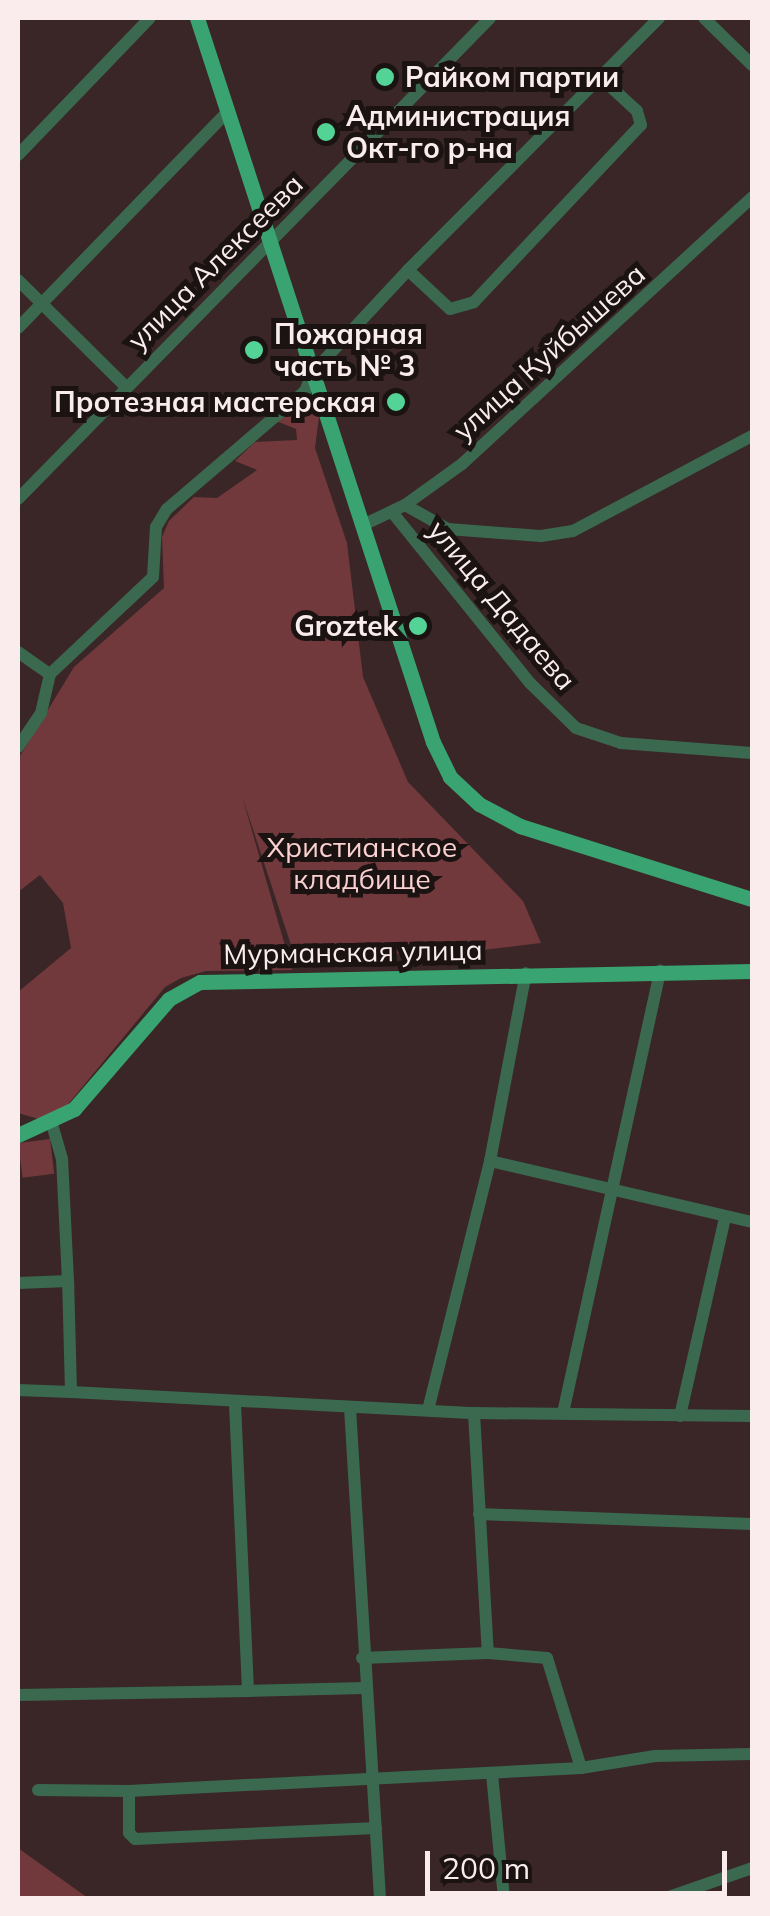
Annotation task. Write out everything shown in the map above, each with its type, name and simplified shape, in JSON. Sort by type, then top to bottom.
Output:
[{"type":"main road","points":[[197,18],[433,742],[465,793],[569,845],[752,899]]},
{"type":"main road","name":"Мурманская улица","points":[[18,1135],[52,1123],[90,1094],[169,999],[200,982],[752,971]]},
{"type":"street","points":[[18,155],[150,18]]},
{"type":"street","name":"улица Алексеева","points":[[18,499],[490,18]]},
{"type":"street","points":[[18,747],[41,712],[50,674],[153,577],[156,527],[168,510],[304,392],[313,372],[408,270],[659,18]]},
{"type":"street","points":[[704,18],[752,62]]},
{"type":"street","points":[[408,270],[450,309],[474,302],[641,125],[637,111],[600,77]]},
{"type":"street","points":[[18,328],[228,112]]},
{"type":"street","name":"улица Куйбышева","points":[[364,524],[406,505],[462,464],[752,197]]},
{"type":"street","points":[[18,280],[126,387]]},
{"type":"street","points":[[406,505],[448,529],[541,536],[573,531],[752,436]]},
{"type":"street","name":"улица Дадаева","points":[[392,512],[530,682],[576,728],[621,743],[752,753]]},
{"type":"street","points":[[18,652],[50,674]]},
{"type":"street","points":[[563,1413],[660,971]]},
{"type":"street","points":[[428,1410],[490,1161],[526,973]]},
{"type":"street","points":[[52,1123],[62,1159],[71,1392]]},
{"type":"street","points":[[490,1161],[752,1222]]},
{"type":"street","points":[[680,1416],[725,1218]]},
{"type":"street","points":[[18,1283],[68,1281]]},
{"type":"street","points":[[18,1390],[235,1404],[752,1416]]},
{"type":"street","points":[[235,1404],[248,1691]]},
{"type":"street","points":[[350,1408],[362,1658],[380,1898]]},
{"type":"street","points":[[474,1412],[488,1654]]},
{"type":"street","points":[[478,1514],[752,1524]]},
{"type":"street","points":[[362,1658],[488,1654],[547,1658],[581,1768]]},
{"type":"street","points":[[18,1695],[364,1688]]},
{"type":"street","points":[[38,1790],[128,1791],[492,1774],[581,1768],[655,1756],[752,1754]]},
{"type":"street","points":[[492,1774],[504,1898]]},
{"type":"street","points":[[128,1791],[129,1833],[135,1839],[376,1828]]},
{"type":"street","points":[[666,1898],[752,1868]]},
{"type":"green space","name":"Христианское кладбище","points":[[312,397],[319,417],[315,448],[347,543],[363,677],[408,782],[523,901],[541,943],[441,955],[293,951],[242,796],[292,970],[206,971],[181,978],[165,987],[65,1108],[42,1120],[18,1113],[18,992],[71,948],[63,903],[40,875],[18,892],[18,759],[74,667],[164,588],[162,537],[169,521],[194,497],[217,498],[257,470],[235,461],[255,442],[297,440],[296,429],[276,421]]},
{"type":"green space","points":[[50,1139],[54,1174],[23,1178],[18,1143]]},
{"type":"green space","points":[[18,1848],[88,1898],[18,1898]]},
{"type":"place","name":"Райком партии","points":[[385,77]]},
{"type":"place","name":"Администрация Окт-го р-на","points":[[326,132]]},
{"type":"place","name":"Пожарная часть № 3","points":[[254,350]]},
{"type":"place","name":"Протезная мастерская","points":[[396,402]]},
{"type":"place","name":"Groztek","points":[[418,626]]}]
